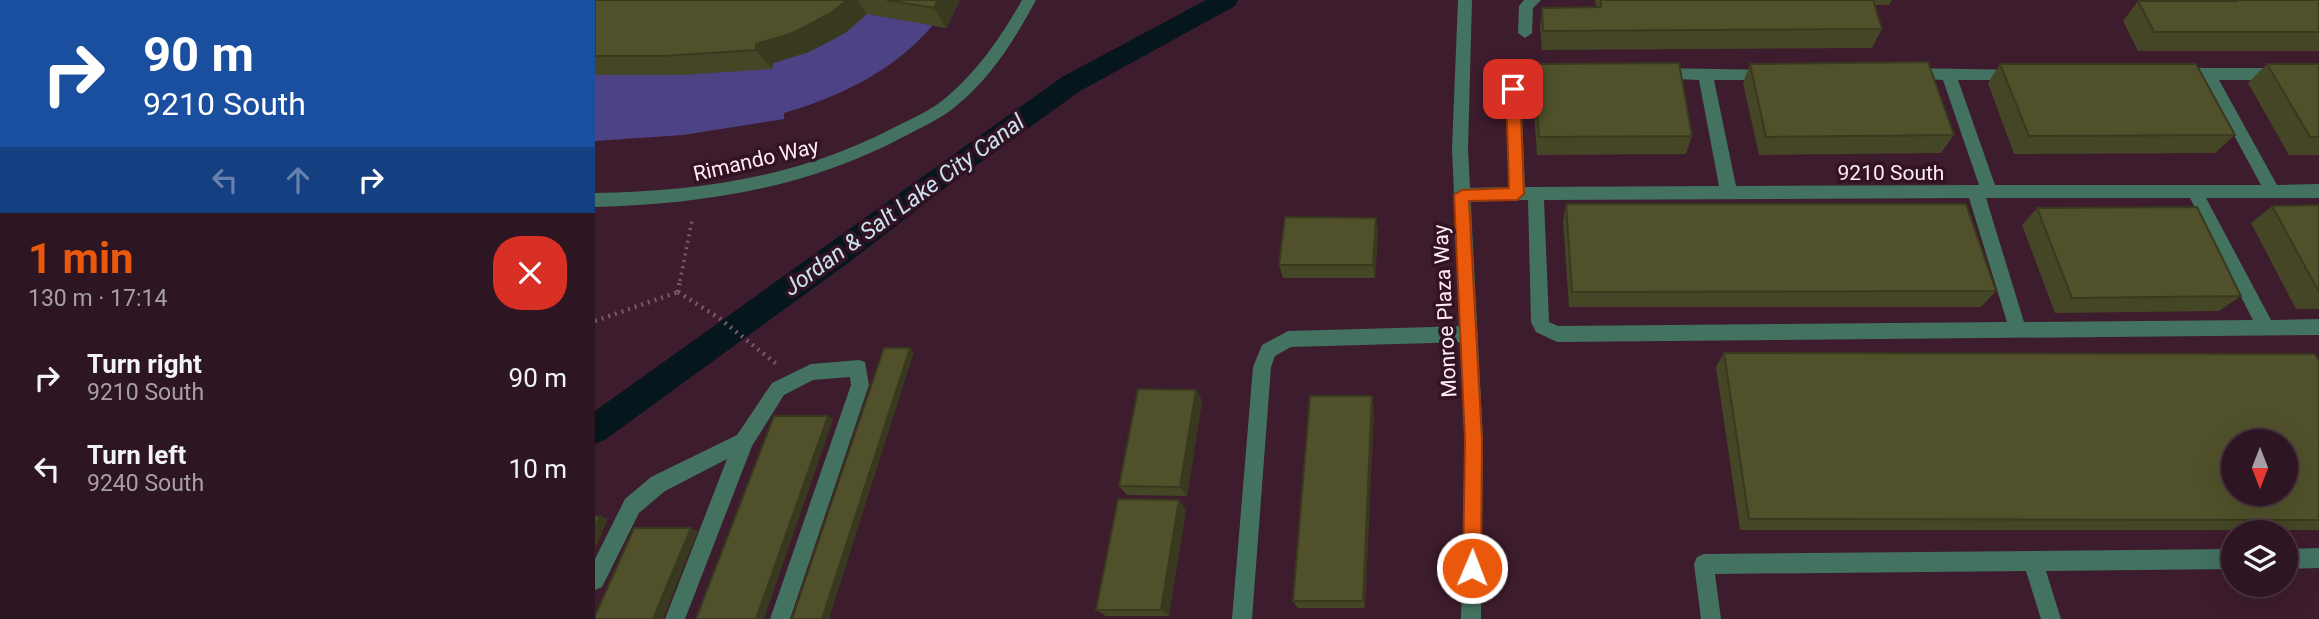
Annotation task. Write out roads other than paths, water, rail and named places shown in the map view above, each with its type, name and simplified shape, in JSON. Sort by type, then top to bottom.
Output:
[{"type":"street","name":"Rimando Way","points":[[595,200],[691,197],[754,187],[824,167],[890,138],[950,103],[981,73],[1011,34],[1028,0]]},
{"type":"street","name":"Monroe Plaza Way","points":[[1465,0],[1460,106],[1474,440],[1471,619]]},
{"type":"street","points":[[1525,33],[1526,6],[1534,0]]},
{"type":"street","points":[[1517,194],[1513,89],[1516,83],[1533,74],[1573,74]]},
{"type":"street","points":[[1639,74],[1786,74]]},
{"type":"street","points":[[1705,74],[1729,193]]},
{"type":"street","points":[[1895,74],[2031,74]]},
{"type":"street","points":[[1949,74],[2018,330]]},
{"type":"street","points":[[2167,74],[2319,74]]},
{"type":"street","points":[[2208,74],[2272,190]]},
{"type":"street","points":[[2195,191],[2266,327]]},
{"type":"street","name":"9210 South","points":[[1462,195],[2319,191]]},
{"type":"street","points":[[1536,193],[1540,322],[1542,327],[1557,334],[2319,327]]},
{"type":"street","points":[[1242,619],[1262,366],[1268,351],[1288,339],[1469,334]]},
{"type":"street","points":[[675,619],[744,441],[778,389],[811,372],[859,368],[860,386],[780,619]]},
{"type":"street","points":[[595,580],[632,506],[658,484],[744,441]]},
{"type":"street","points":[[2298,559],[2319,558]]},
{"type":"street","points":[[1711,619],[1704,564],[2221,559]]},
{"type":"street","points":[[2033,561],[2051,619]]},
{"type":"waterway","name":"Jordan & Salt Lake City Canal","points":[[595,429],[1071,84],[1226,0]]}]
